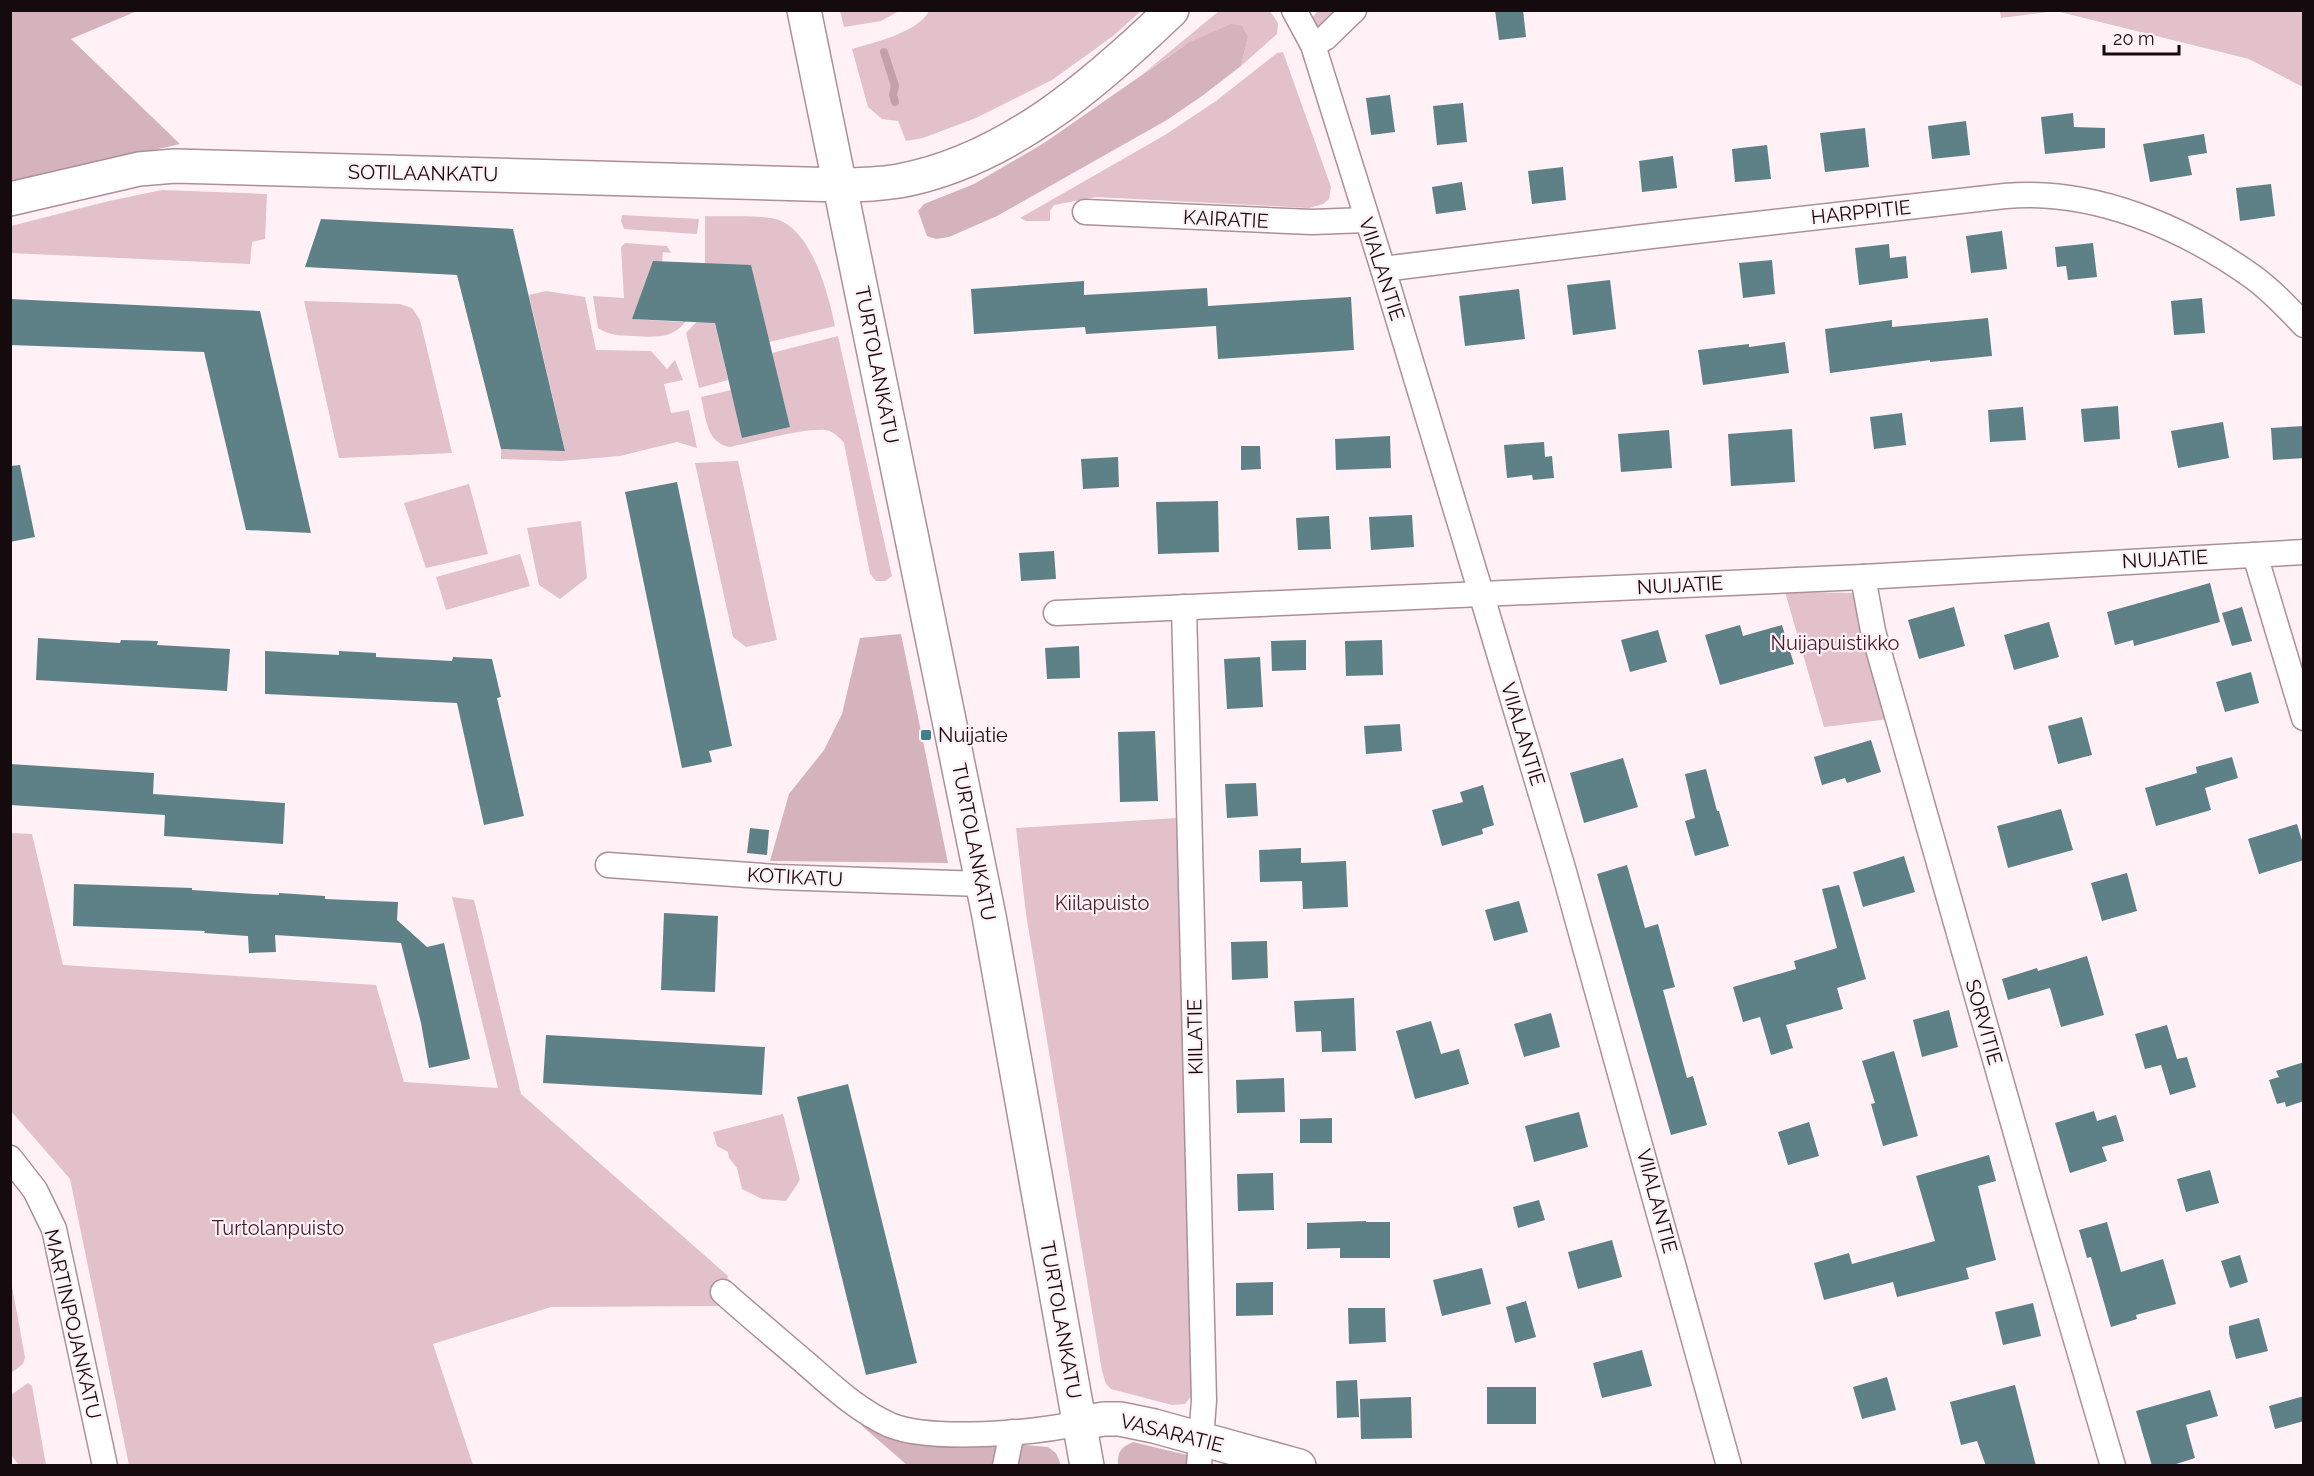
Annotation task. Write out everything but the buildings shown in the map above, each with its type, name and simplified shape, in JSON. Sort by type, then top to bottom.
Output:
[{"type":"main road","name":"TURTOLANKATU","points":[[804,10],[982,884],[1087,1466]]},
{"type":"main road","name":"SOTILAANKATU","points":[[10,199],[139,169],[175,166],[840,185],[901,181],[951,165],[1004,142],[1036,124],[1110,68],[1172,10]]},
{"type":"main road","name":"VASARATIE","points":[[1079,1423],[1120,1419],[1199,1452],[1299,1466]]},
{"type":"street","name":"VIIALANTIE","points":[[1294,10],[1313,45],[1481,593],[1563,868],[1729,1466]]},
{"type":"street","points":[[1313,45],[1325,38],[1354,10]]},
{"type":"street","name":"HARPPITIE","points":[[1383,269],[2005,196],[2050,195],[2106,206],[2142,218],[2193,240],[2254,278],[2304,325]]},
{"type":"street","name":"KAIRATIE","points":[[1085,212],[1312,222],[1367,220]]},
{"type":"street","name":"NUIJATIE","points":[[1056,613],[1863,576],[2304,552]]},
{"type":"street","points":[[2255,555],[2304,718]]},
{"type":"street","name":"SORVITIE","points":[[1863,576],[1876,642],[2113,1466]]},
{"type":"street","name":"KIILATIE","points":[[1184,607],[1204,1400],[1199,1452]]},
{"type":"street","name":"KOTIKATU","points":[[608,865],[776,877],[982,884]]},
{"type":"street","name":"MARTINPOJANKATU","points":[[10,1158],[34,1190],[54,1229],[105,1466]]},
{"type":"street","points":[[723,1292],[832,1387],[862,1409],[891,1425],[927,1433],[1012,1432],[1079,1423]]},
{"type":"street","points":[[1005,1466],[1012,1432]]},
{"type":"green space","points":[[840,10],[899,11],[881,21],[844,27]]},
{"type":"green space","points":[[929,11],[1141,11],[1113,36],[1052,80],[976,118],[923,138],[906,141],[898,121],[882,119],[868,107],[852,49],[905,31],[923,19]]},
{"type":"green space","points":[[1219,11],[1270,11],[1278,23],[1277,34],[1241,66],[1248,37],[1188,43],[1144,73]]},
{"type":"green space","points":[[1318,11],[1345,11],[1324,27],[1309,25],[1309,21]]},
{"type":"green space","points":[[2000,11],[2056,11],[2001,18]]},
{"type":"green space","points":[[2056,11],[2303,11],[2303,87],[2249,59]]},
{"type":"green space","points":[[1283,52],[1331,187],[1329,199],[1323,204],[1309,208],[1096,197],[1054,205],[1050,211],[1050,221],[1026,221],[1020,218],[1165,135],[1216,101],[1277,53]]},
{"type":"green space","points":[[162,190],[267,194],[265,239],[252,242],[250,264],[11,253],[11,226]]},
{"type":"green space","points":[[622,215],[699,219],[697,234],[624,229],[621,221]]},
{"type":"green space","points":[[705,216],[771,218],[785,223],[797,233],[807,246],[822,279],[835,326],[769,342],[705,263]]},
{"type":"green space","points":[[625,243],[667,246],[671,253],[663,252],[662,262],[653,262],[633,319],[682,322],[702,300],[675,332],[648,337],[615,335],[598,328],[593,296],[624,298],[621,247]]},
{"type":"green space","points":[[546,291],[585,297],[596,350],[651,351],[667,369],[675,360],[683,380],[664,384],[671,413],[689,410],[697,448],[677,442],[620,456],[561,461],[501,459],[501,449],[565,450],[529,295]]},
{"type":"green space","points":[[304,301],[400,304],[412,308],[420,320],[452,453],[339,458]]},
{"type":"green space","points":[[711,307],[728,380],[699,388],[686,333]]},
{"type":"green space","points":[[838,336],[892,576],[885,581],[876,581],[870,574],[844,443],[840,439],[828,431],[816,430],[730,447],[722,445],[708,428],[701,397],[731,390],[743,438],[789,427],[772,353]]},
{"type":"green space","points":[[738,461],[777,640],[746,647],[733,637],[695,463]]},
{"type":"green space","points":[[469,484],[488,554],[426,568],[404,503]]},
{"type":"green space","points":[[581,521],[587,578],[560,599],[539,585],[527,528]]},
{"type":"green space","points":[[520,554],[530,586],[446,610],[436,577]]},
{"type":"green space","name":"Nuijapuistikko","points":[[1785,592],[1855,593],[1890,719],[1824,727]]},
{"type":"green space","name":"Kiilapuisto","points":[[1177,818],[1192,1395],[1185,1404],[1172,1405],[1111,1389],[1106,1384],[1102,1371],[1026,914],[1016,828]]},
{"type":"green space","name":"Turtolanpuisto","points":[[10,833],[32,834],[63,965],[376,985],[404,1082],[498,1088],[452,897],[474,900],[521,1094],[728,1276],[721,1306],[551,1307],[433,1344],[473,1465],[129,1465],[70,1179],[11,1111]]},
{"type":"green space","points":[[783,1114],[800,1180],[786,1201],[762,1199],[742,1189],[737,1168],[729,1158],[728,1152],[717,1146],[713,1132]]},
{"type":"green space","points":[[11,1281],[25,1357],[23,1364],[11,1373]]},
{"type":"green space","points":[[28,1383],[32,1386],[46,1465],[19,1465],[11,1455],[11,1395]]},
{"type":"shaded area","points":[[10,11],[137,11],[71,39],[180,144],[11,183]]},
{"type":"shaded area","points":[[1231,24],[1242,26],[1248,37],[1241,66],[1202,96],[1167,120],[997,216],[949,237],[936,239],[927,236],[918,211],[924,204],[974,184],[1044,143],[1188,43]]},
{"type":"shaded area","points":[[901,634],[948,863],[770,861],[789,794],[824,750],[842,714],[860,638]]},
{"type":"shaded area","points":[[861,1425],[919,1446],[1002,1443],[1048,1447],[1056,1453],[1061,1465],[907,1465]]},
{"type":"shaded area","points":[[1133,1442],[1187,1455],[1189,1465],[1118,1465],[1121,1450]]},
{"type":"waterway","points":[[884,52],[895,86],[893,95],[895,102]]},
{"type":"place","name":"Nuijatie","points":[[926,735]]}]
